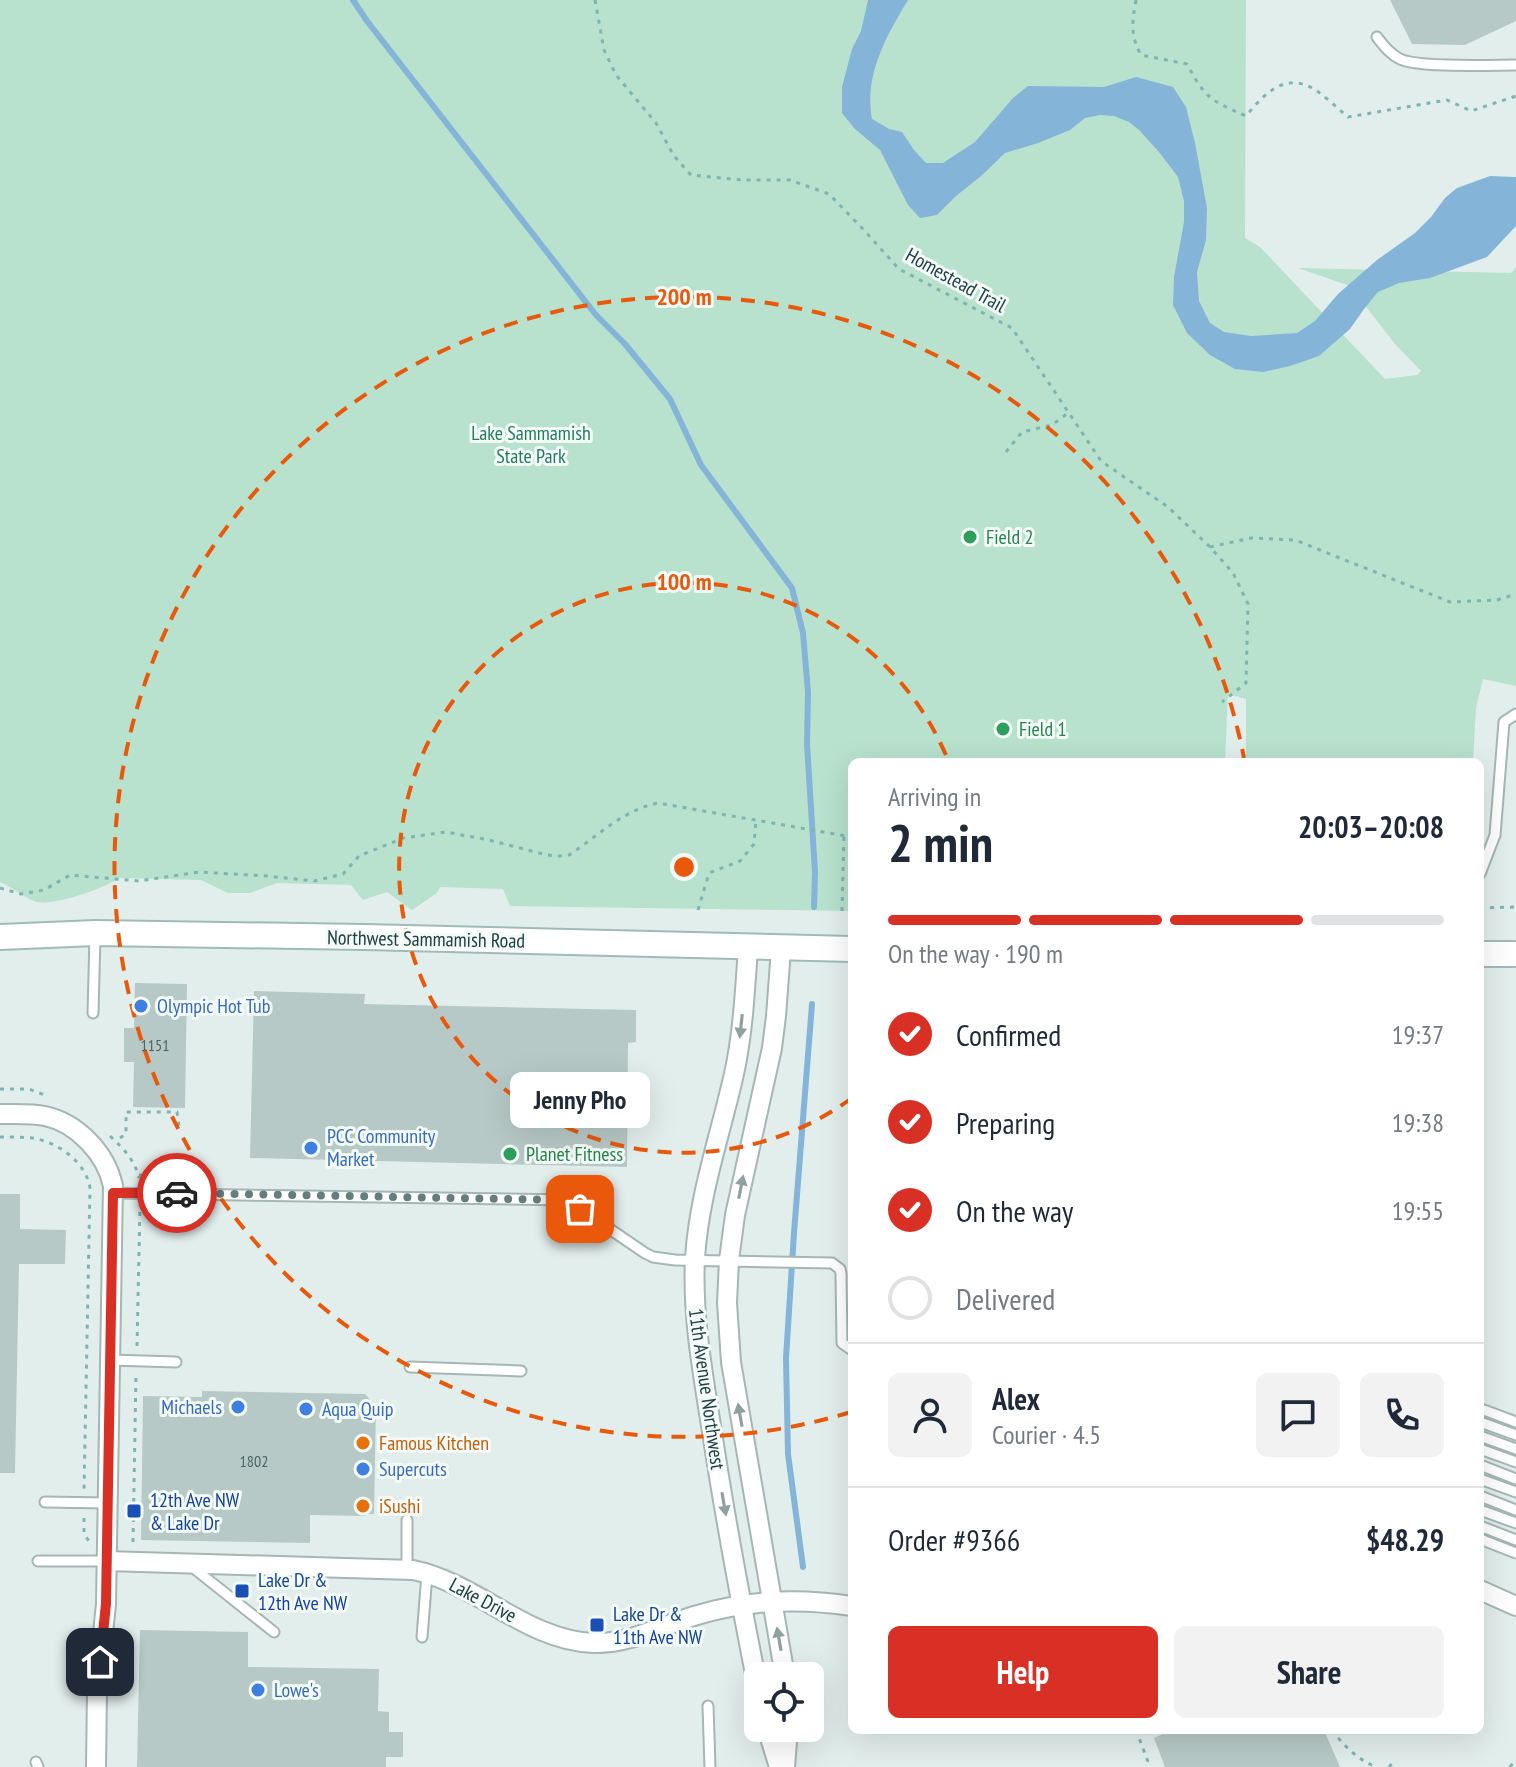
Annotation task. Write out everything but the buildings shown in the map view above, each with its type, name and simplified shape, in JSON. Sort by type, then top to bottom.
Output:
[{"type":"main road","name":"Northwest Sammamish Road","points":[[0,937],[95,933],[848,949]]},
{"type":"main road","points":[[1484,954],[1516,954]]},
{"type":"street","name":"11th Avenue Northwest","points":[[748,948],[736,1062],[702,1201],[694,1293],[698,1343],[753,1662]]},
{"type":"street","name":"11th Avenue Northwest","points":[[781,949],[772,1048],[743,1174],[729,1260],[727,1312],[731,1362],[783,1662]]},
{"type":"street","points":[[0,1114],[45,1116],[70,1126],[89,1143],[111,1176],[106,1604],[97,1691],[96,1767]]},
{"type":"street","name":"Lake Drive","points":[[106,1561],[407,1570],[442,1579],[540,1628],[573,1640],[593,1643],[630,1639],[694,1616],[742,1605],[801,1601],[848,1606]]},
{"type":"street","points":[[1484,1592],[1516,1606]]},
{"type":"street","points":[[772,1742],[782,1767]]},
{"type":"street","points":[[782,1767],[786,1742]]},
{"type":"lane","points":[[1377,37],[1388,51],[1403,61],[1516,65]]},
{"type":"lane","points":[[1484,864],[1495,835],[1504,722],[1516,714]]},
{"type":"lane","points":[[93,1013],[95,933]]},
{"type":"lane","points":[[113,1193],[567,1200],[653,1257],[828,1262],[837,1265],[841,1274],[842,1341],[848,1346]]},
{"type":"lane","points":[[110,1360],[176,1362]]},
{"type":"lane","points":[[410,1367],[521,1371]]},
{"type":"lane","points":[[1484,1410],[1516,1422]]},
{"type":"lane","points":[[1484,1423],[1516,1435]]},
{"type":"lane","points":[[1484,1437],[1516,1449]]},
{"type":"lane","points":[[1484,1450],[1516,1462]]},
{"type":"lane","points":[[1484,1467],[1516,1479]]},
{"type":"lane","points":[[1484,1480],[1516,1492]]},
{"type":"lane","points":[[1484,1498],[1516,1510]]},
{"type":"lane","points":[[45,1502],[107,1503]]},
{"type":"lane","points":[[1484,1511],[1516,1523]]},
{"type":"lane","points":[[407,1520],[407,1570]]},
{"type":"lane","points":[[1484,1528],[1516,1540]]},
{"type":"lane","points":[[1484,1541],[1516,1553]]},
{"type":"lane","points":[[38,1561],[106,1561]]},
{"type":"lane","points":[[188,1564],[274,1632]]},
{"type":"lane","points":[[422,1637],[427,1574]]},
{"type":"lane","points":[[708,1706],[710,1767]]},
{"type":"path","name":"Homestead Trail","points":[[595,0],[604,50],[616,75],[656,123],[674,156],[691,175],[742,180],[790,180],[829,194],[899,269],[1012,328],[1101,461],[1168,507],[1210,547],[1233,573],[1248,604],[1246,683],[1222,702]]},
{"type":"path","points":[[1136,0],[1132,17],[1133,41],[1141,55],[1187,64],[1204,93],[1246,116],[1264,94],[1287,83],[1308,86],[1348,117],[1447,100],[1471,111],[1516,96]]},
{"type":"path","points":[[1006,452],[1022,432],[1052,425],[1069,412]]},
{"type":"path","points":[[1210,547],[1251,538],[1295,540],[1450,602],[1497,600],[1516,594]]},
{"type":"path","points":[[0,888],[21,894],[44,890],[70,875],[139,881],[199,872],[314,881],[343,874],[359,856],[403,838],[446,832],[558,856],[569,855],[622,817],[642,806],[658,803],[848,836]]},
{"type":"path","points":[[698,910],[709,873],[740,861],[754,844],[756,821]]},
{"type":"path","points":[[842,911],[844,835]]},
{"type":"path","points":[[1484,908],[1516,907]]},
{"type":"path","points":[[0,1089],[29,1089]]},
{"type":"path","points":[[120,1138],[126,1134],[126,1112],[177,1112],[179,1126]]},
{"type":"path","points":[[0,1137],[36,1139],[51,1144],[72,1157],[89,1180],[84,1534],[92,1542]]},
{"type":"path","points":[[139,1175],[179,1176]]},
{"type":"path","points":[[1138,1734],[1150,1767]]},
{"type":"path","points":[[1335,1734],[1347,1748],[1376,1767]]},
{"type":"path","points":[[1510,1767],[1516,1759]]},
{"type":"path","points":[[1389,1767],[1394,1761]]},
{"type":"green space","name":"Lake Sammamish State Park","points":[[0,0],[1246,0],[1245,238],[1260,247],[1385,379],[1417,375],[1421,371],[1395,344],[1350,286],[1298,268],[1511,273],[1516,267],[1516,686],[1483,679],[1476,708],[1473,758],[1246,758],[1246,699],[1228,694],[1225,758],[848,758],[848,911],[510,906],[503,889],[440,887],[437,893],[412,910],[387,892],[363,900],[351,885],[277,883],[250,893],[228,893],[201,880],[119,878],[90,892],[42,902],[34,901],[0,882]]},
{"type":"water","points":[[868,0],[908,0],[879,57],[870,103],[872,119],[889,129],[902,132],[926,163],[943,163],[975,142],[1013,98],[1028,86],[1104,87],[1136,77],[1173,87],[1186,107],[1207,208],[1206,240],[1197,272],[1199,301],[1210,323],[1224,332],[1251,336],[1297,333],[1315,321],[1338,294],[1377,260],[1415,233],[1457,188],[1490,176],[1516,177],[1516,226],[1487,257],[1430,278],[1399,283],[1378,292],[1350,329],[1319,356],[1263,372],[1235,369],[1210,355],[1187,333],[1173,305],[1184,201],[1178,177],[1159,152],[1129,122],[1114,116],[1085,118],[1070,130],[1005,153],[937,215],[920,218],[908,205],[880,150],[842,113],[842,87]]},
{"type":"waterway","points":[[353,0],[596,315],[625,344],[670,399],[701,465],[792,588],[803,633],[808,692],[807,744],[815,872],[814,907]]},
{"type":"waterway","points":[[803,1567],[788,1454],[786,1358],[812,1004]]},
{"type":"way so far","points":[[177,1193],[567,1200],[580,1209]]},
{"type":"place","name":"Field 2","points":[[970,537]]},
{"type":"place","name":"Field 1","points":[[1003,729]]},
{"type":"place","name":"Olympic Hot Tub","points":[[141,1006]]},
{"type":"place","name":"PCC Community Market","points":[[311,1148]]},
{"type":"place","name":"Planet Fitness","points":[[510,1154]]},
{"type":"place","name":"Jenny Pho","points":[[580,1209]]},
{"type":"place","name":"Michaels","points":[[238,1407]]},
{"type":"place","name":"Aqua Quip","points":[[306,1409]]},
{"type":"place","name":"Famous Kitchen","points":[[363,1443]]},
{"type":"place","name":"Supercuts","points":[[363,1469]]},
{"type":"place","name":"iSushi","points":[[363,1506]]},
{"type":"place","name":"12th Ave NW & Lake Dr","points":[[134,1511]]},
{"type":"place","name":"Lake Dr & 12th Ave NW","points":[[242,1591]]},
{"type":"place","name":"Lake Dr & 11th Ave NW","points":[[597,1625]]},
{"type":"place","name":"Lowe's","points":[[258,1690]]},
{"type":"route","points":[[100,1662],[106,1604],[113,1193],[177,1193]]}]
